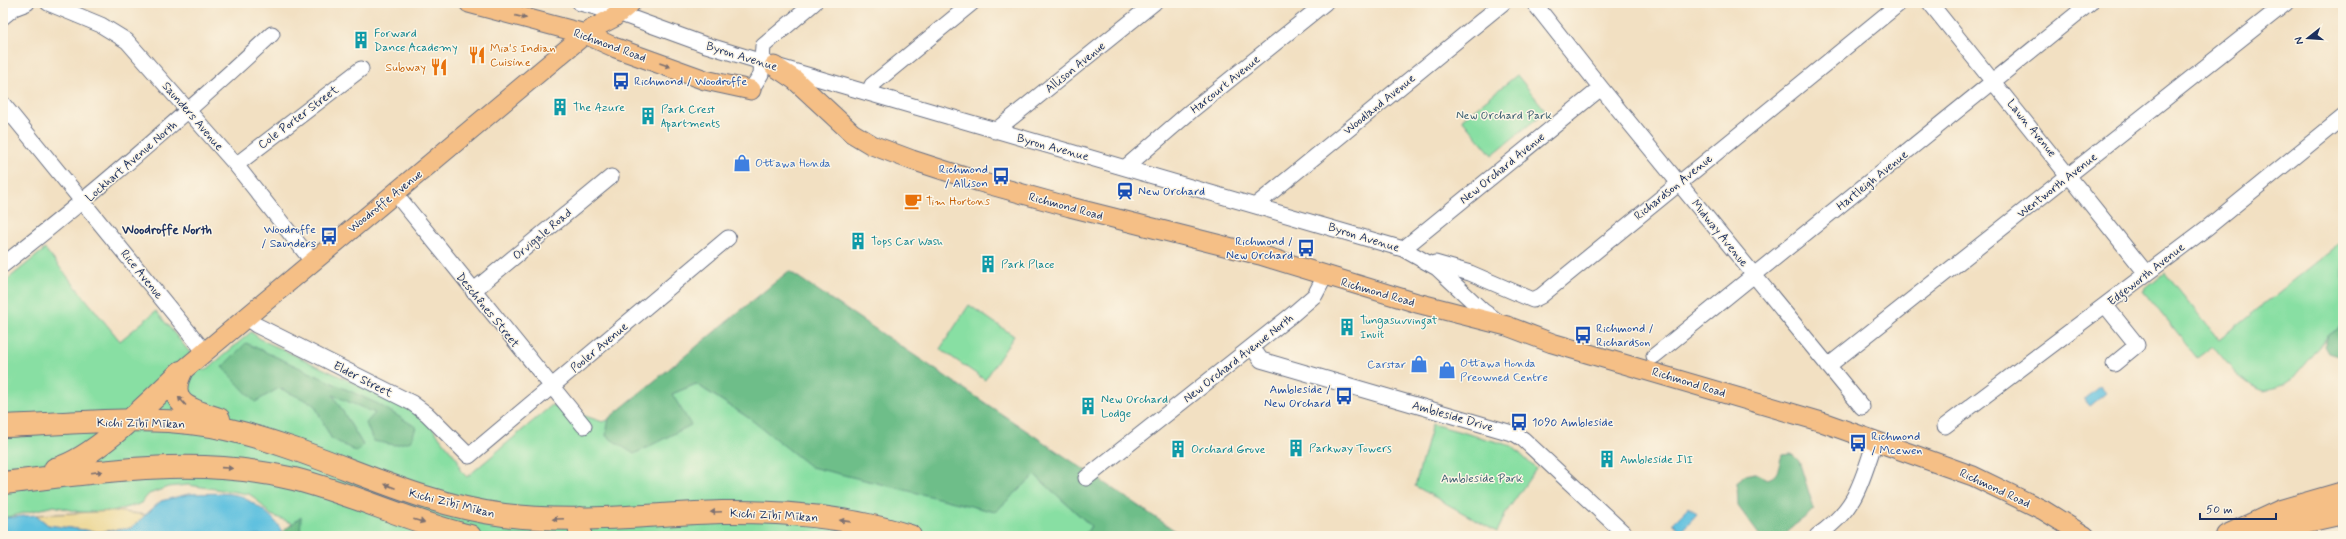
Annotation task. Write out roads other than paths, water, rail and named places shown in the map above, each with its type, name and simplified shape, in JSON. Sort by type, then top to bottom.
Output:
[{"type":"highway","points":[[3,419],[122,406],[136,400],[181,372]]},
{"type":"highway","points":[[3,482],[75,462],[128,421],[181,372]]},
{"type":"highway","points":[[181,372],[176,382],[175,391],[179,400],[188,407],[281,444]]},
{"type":"highway","name":"Kichi Zībī Mīkan","points":[[3,426],[128,421],[181,423],[218,427],[281,444],[402,490],[452,505],[503,515],[549,519],[587,527],[723,512],[781,513],[860,523],[910,536]]},
{"type":"highway","name":"Kichi Zībī Mīkan","points":[[3,482],[145,466],[233,468],[256,471],[311,484],[428,524],[470,536]]},
{"type":"highway","points":[[2227,536],[2271,515],[2343,493]]},
{"type":"highway","points":[[2263,536],[2301,523],[2343,513]]},
{"type":"main road","name":"Richmond Road","points":[[469,3],[588,32],[616,48],[705,80],[751,90]]},
{"type":"main road","name":"Woodroffe Avenue","points":[[181,372],[312,261],[616,10]]},
{"type":"main road","name":"Richmond Road","points":[[768,64],[795,80],[852,133],[872,145],[980,182],[1260,255],[1325,276],[1506,326],[1552,343],[1822,422],[1973,476],[2043,510],[2085,536]]},
{"type":"street","points":[[3,17],[14,8],[27,3]]},
{"type":"street","name":"Saunders Avenue","points":[[48,3],[102,26],[127,41],[236,165],[312,261]]},
{"type":"street","name":"Byron Avenue","points":[[580,3],[616,10],[703,44],[768,64],[995,131],[1126,167],[1403,249],[1426,260],[1438,268],[1484,311],[1506,326]]},
{"type":"street","points":[[751,90],[768,64],[763,46],[814,3]]},
{"type":"street","name":"Allison Avenue","points":[[995,131],[1154,3]]},
{"type":"street","name":"Harcourt Avenue","points":[[1126,167],[1191,111],[1325,3]]},
{"type":"street","name":"Woodland Avenue","points":[[1256,205],[1503,3]]},
{"type":"street","name":"Midway Avenue","points":[[1534,3],[1601,88],[1862,407]]},
{"type":"street","name":"Richardson Avenue","points":[[1426,260],[1470,273],[1533,300],[1546,292],[1678,182],[1900,3]]},
{"type":"street","name":"Lawn Avenue","points":[[1930,3],[2070,175],[2146,273]]},
{"type":"street","name":"Hartleigh Avenue","points":[[1654,356],[2090,3]]},
{"type":"street","name":"Wentworth Avenue","points":[[1828,366],[2286,3]]},
{"type":"street","points":[[868,93],[872,85],[970,4]]},
{"type":"street","name":"Lockhart Avenue North","points":[[3,265],[83,202],[188,112],[272,34]]},
{"type":"street","name":"Cole Porter Street","points":[[236,165],[361,69]]},
{"type":"street","name":"New Orchard Avenue","points":[[1403,249],[1601,88]]},
{"type":"street","name":"Rice Avenue","points":[[3,104],[204,352]]},
{"type":"street","name":"Edgeworth Avenue","points":[[1945,426],[2214,222],[2343,117]]},
{"type":"street","name":"Orvigale Road","points":[[474,291],[611,177]]},
{"type":"street","name":"Deschênes Street","points":[[395,193],[551,388],[584,426]]},
{"type":"street","name":"Pooler Avenue","points":[[470,456],[728,238]]},
{"type":"street","name":"New Orchard Avenue North","points":[[1086,478],[1252,347],[1315,295],[1325,276]]},
{"type":"street","points":[[2105,305],[2137,345],[2114,364]]},
{"type":"street","name":"Elder Street","points":[[245,317],[256,325],[412,403],[427,414],[470,456]]},
{"type":"street","name":"Ambleside Drive","points":[[1252,347],[1261,360],[1515,434],[1540,454],[1627,536]]},
{"type":"street","points":[[1817,536],[1838,520],[1852,503],[1875,441]]},
{"type":"water","points":[[2100,386],[2106,393],[2090,406],[2084,399]]},
{"type":"water","points":[[213,493],[242,497],[272,517],[281,530],[282,536],[3,536],[3,518],[36,515],[48,525],[99,532],[131,528],[161,501],[189,494]]},
{"type":"water","points":[[1689,507],[1697,514],[1681,531],[1673,523]]},
{"type":"place","name":"Forward Dance Academy","points":[[361,40]]},
{"type":"place","name":"Mia's Indian Cuisine","points":[[477,55]]},
{"type":"place","name":"Subway","points":[[439,67]]},
{"type":"place","name":"Richmond / Woodroffe","points":[[621,81]]},
{"type":"place","name":"The Azure","points":[[560,107]]},
{"type":"place","name":"Park Crest Apartments","points":[[648,116]]},
{"type":"place","name":"Ottawa Honda","points":[[742,163]]},
{"type":"place","name":"Richmond / Allison","points":[[1001,176]]},
{"type":"place","name":"New Orchard","points":[[1125,191]]},
{"type":"place","name":"Tim Hortons","points":[[913,201]]},
{"type":"place","name":"Woodroffe / Saunders","points":[[329,236]]},
{"type":"place","name":"Tops Car Wash","points":[[858,241]]},
{"type":"place","name":"Richmond / New Orchard","points":[[1306,248]]},
{"type":"place","name":"Park Place","points":[[988,264]]},
{"type":"place","name":"Tungasuvvingat Inuit","points":[[1347,327]]},
{"type":"place","name":"Richmond / Richardson","points":[[1583,335]]},
{"type":"place","name":"Carstar","points":[[1419,364]]},
{"type":"place","name":"Ottawa Honda Preowned Centre","points":[[1447,370]]},
{"type":"place","name":"Ambleside / New Orchard","points":[[1344,396]]},
{"type":"place","name":"New Orchard Lodge","points":[[1088,406]]},
{"type":"place","name":"1090 Ambleside","points":[[1519,422]]},
{"type":"place","name":"Richmond / Mcewen","points":[[1858,443]]},
{"type":"place","name":"Parkway Towers","points":[[1296,448]]},
{"type":"place","name":"Orchard Grove","points":[[1178,449]]},
{"type":"place","name":"Ambleside III","points":[[1607,459]]},
{"type":"district","name":"Woodroffe North","points":[[167,229]]},
{"type":"park label","name":"New Orchard Park","points":[[1504,115]]},
{"type":"park label","name":"Ambleside Park","points":[[1482,478]]}]
